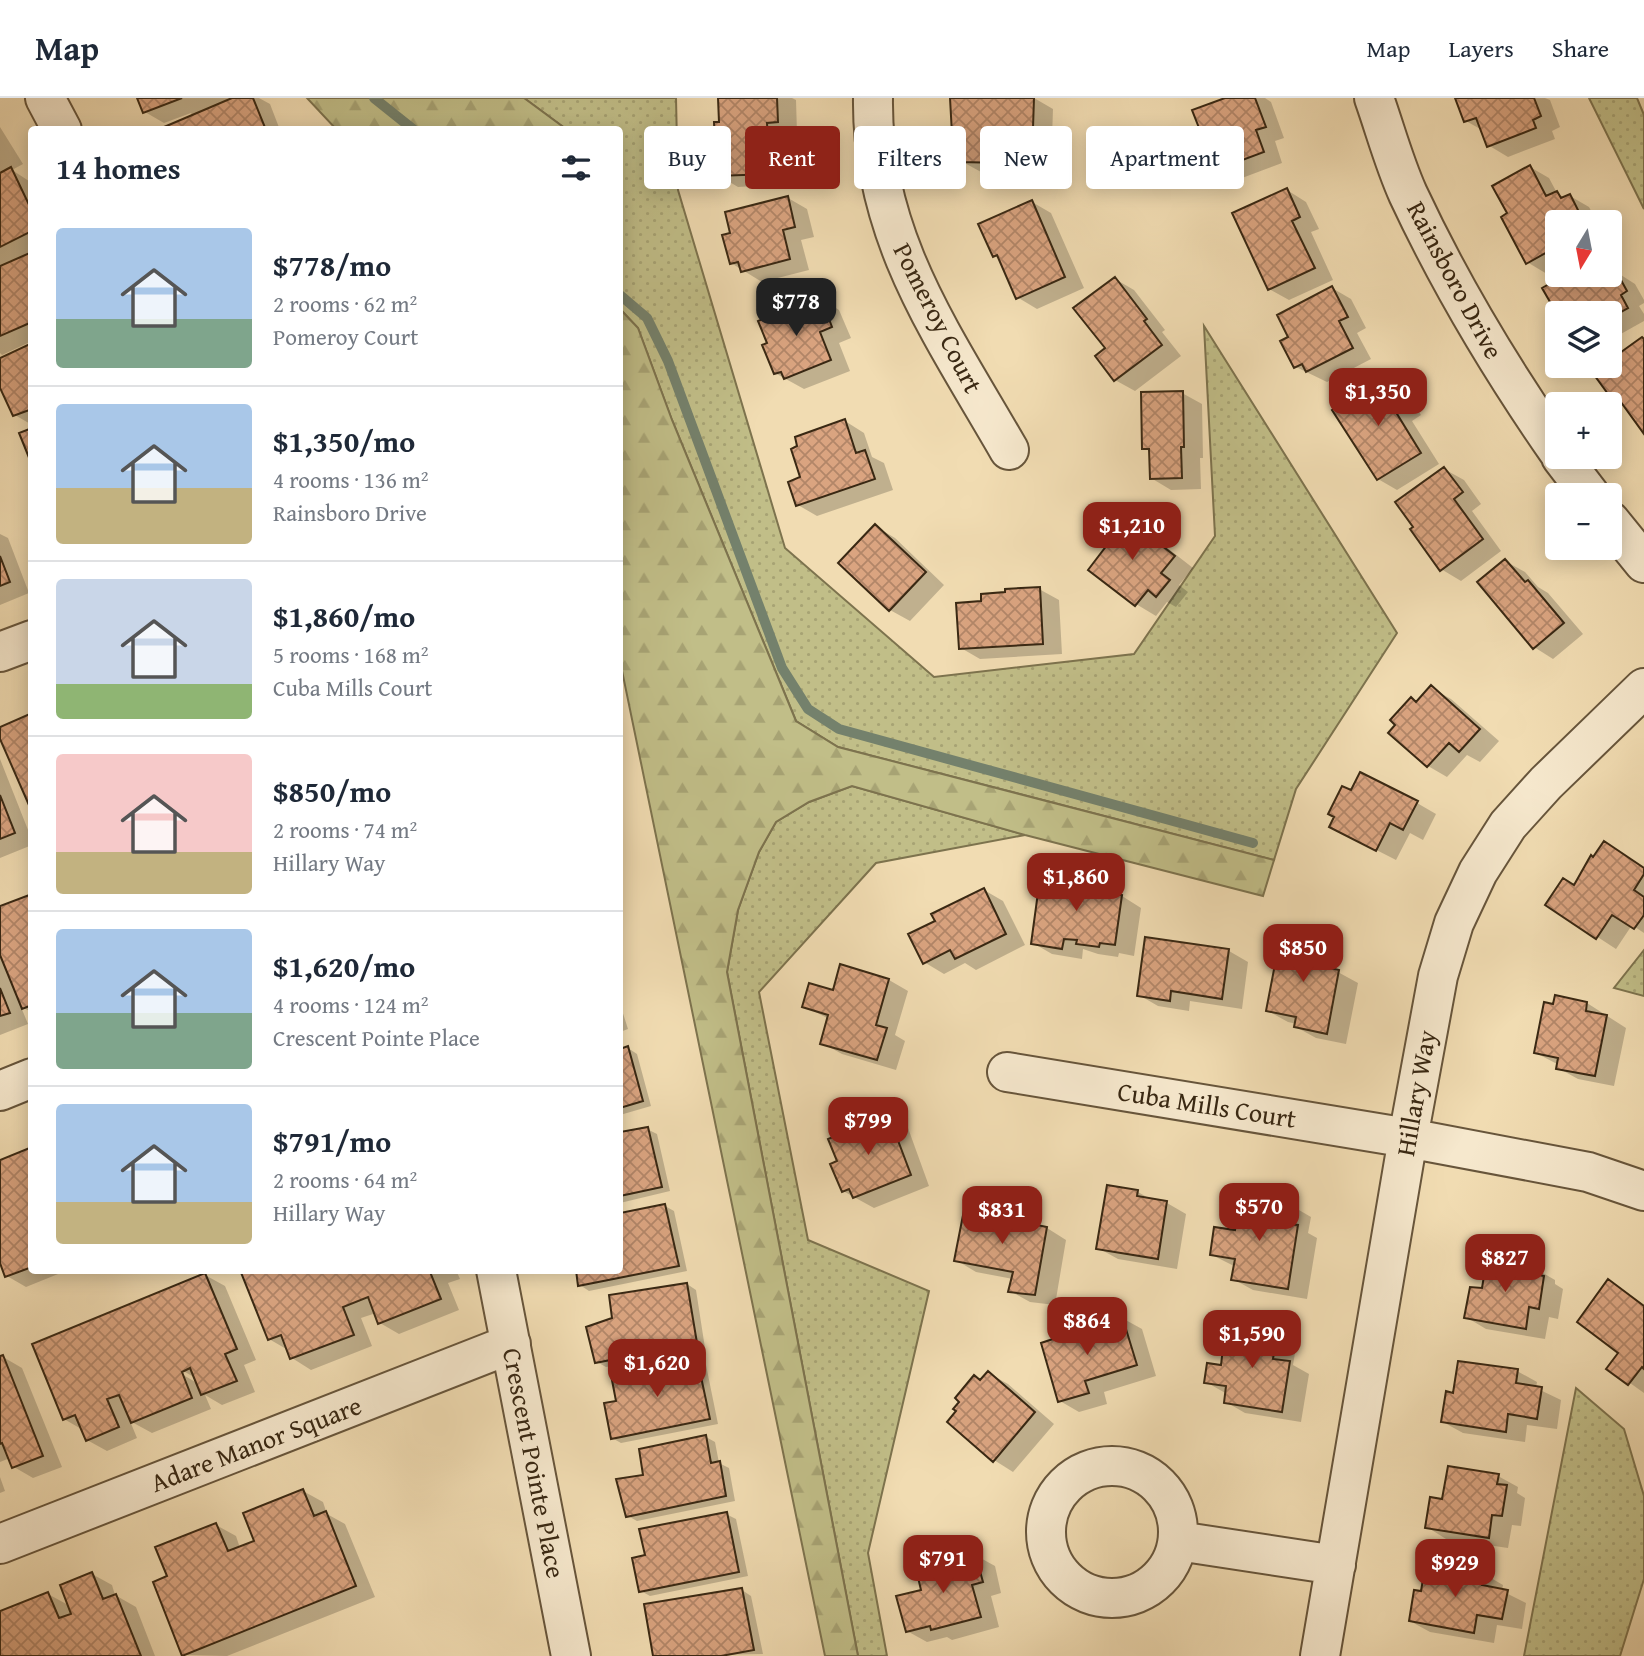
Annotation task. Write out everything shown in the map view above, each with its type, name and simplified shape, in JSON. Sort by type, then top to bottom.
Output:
[{"type":"street","points":[[45,98],[60,126]]},
{"type":"street","name":"Pomeroy Court","points":[[873,98],[880,182],[887,214],[911,277],[1009,450]]},
{"type":"street","name":"Rainsboro Drive","points":[[1374,98],[1406,191],[1455,289],[1511,383],[1545,433]]},
{"type":"street","points":[[1570,469],[1581,483]]},
{"type":"street","points":[[1622,536],[1644,563]]},
{"type":"street","points":[[0,652],[28,642]]},
{"type":"street","name":"Hillary Way","points":[[1320,1656],[1408,1138],[1438,976],[1454,923],[1478,872],[1508,825],[1546,783],[1644,688]]},
{"type":"street","name":"Cuba Mills Court","points":[[1007,1072],[1408,1138],[1588,1172],[1644,1191]]},
{"type":"street","points":[[0,1091],[28,1080]]},
{"type":"street","name":"Crescent Pointe Place","points":[[497,1274],[572,1656]]},
{"type":"street","name":"Adare Manor Square","points":[[0,1544],[511,1344]]},
{"type":"street","points":[[1178,1542],[1336,1565]]},
{"type":"green space","points":[[307,98],[524,98],[562,126],[333,126]]},
{"type":"green space","points":[[524,98],[676,98],[677,126],[644,126],[644,189],[678,189],[785,548],[934,677],[1134,654],[1215,536],[1204,326],[1397,633],[1296,789],[1274,860],[838,747],[796,721],[672,420],[638,328],[623,312],[623,126],[562,126]]},
{"type":"green space","points":[[1589,98],[1637,98],[1644,115],[1644,209]]},
{"type":"green space","points":[[623,312],[638,328],[672,420],[796,721],[838,747],[1274,860],[1263,896],[1025,835],[852,786],[809,802],[776,822],[759,852],[738,910],[727,972],[858,1656],[825,1656],[623,676]]},
{"type":"green space","points":[[852,786],[1025,835],[876,863],[759,992],[808,1240],[929,1291],[868,1553],[887,1656],[858,1656],[727,972],[738,910],[759,852],[776,822],[809,802]]},
{"type":"green space","points":[[1644,950],[1644,996],[1614,988]]},
{"type":"green space","points":[[1576,1388],[1624,1429],[1644,1496],[1644,1579],[1620,1656],[1524,1656]]},
{"type":"building","points":[[137,98],[182,98],[143,113]]},
{"type":"building","points":[[232,98],[253,98],[264,126],[166,126]]},
{"type":"building","points":[[718,98],[777,98],[778,122],[767,123],[767,126],[745,126],[745,175],[731,175],[731,126],[714,126],[714,122],[719,122]]},
{"type":"building","points":[[950,98],[1034,98],[1033,126],[980,126],[980,162],[966,162],[966,126],[952,126]]},
{"type":"building","points":[[1225,98],[1255,98],[1266,127],[1256,130],[1264,152],[1244,159],[1244,126],[1198,126],[1192,110]]},
{"type":"building","points":[[1455,98],[1534,98],[1541,116],[1533,120],[1536,128],[1487,147],[1476,118],[1464,122]]},
{"type":"building","points":[[1530,165],[1546,196],[1557,191],[1561,198],[1570,194],[1578,210],[1545,210],[1545,253],[1526,264],[1501,217],[1507,213],[1492,186]]},
{"type":"building","points":[[11,167],[28,203],[28,233],[0,247],[0,173]]},
{"type":"building","points":[[1287,188],[1300,217],[1292,221],[1315,268],[1268,290],[1232,213]]},
{"type":"building","points":[[788,196],[795,227],[783,230],[790,259],[741,272],[738,262],[730,264],[722,235],[730,233],[725,212]]},
{"type":"building","points":[[1032,200],[1065,277],[1016,299],[997,255],[993,257],[978,224]]},
{"type":"building","points":[[28,254],[28,324],[0,336],[0,266]]},
{"type":"building","points":[[1115,277],[1147,319],[1144,321],[1162,345],[1114,381],[1095,356],[1105,348],[1073,308]]},
{"type":"building","points":[[1622,282],[1627,291],[1621,295],[1628,308],[1622,311],[1622,301],[1550,301],[1542,288],[1622,287]]},
{"type":"building","points":[[1332,286],[1348,317],[1339,321],[1353,348],[1306,372],[1302,364],[1294,368],[1280,341],[1288,337],[1277,315]]},
{"type":"building","points":[[820,296],[832,327],[820,332],[831,360],[784,379],[781,372],[774,374],[762,345],[767,343],[758,321]]},
{"type":"building","points":[[1642,337],[1644,339],[1644,434],[1622,404],[1622,392],[1607,392],[1596,378],[1622,378],[1622,351]]},
{"type":"building","points":[[28,345],[28,410],[13,416],[0,388],[0,358]]},
{"type":"building","points":[[1386,377],[1403,403],[1394,409],[1421,453],[1377,480],[1332,410]]},
{"type":"building","points":[[1183,391],[1182,478],[1150,479],[1149,449],[1142,449],[1141,392]]},
{"type":"building","points":[[845,419],[856,453],[865,450],[875,479],[796,506],[788,482],[800,477],[791,449],[797,446],[795,437]]},
{"type":"building","points":[[28,430],[28,455],[19,433]]},
{"type":"building","points":[[1444,467],[1463,492],[1454,499],[1483,539],[1440,571],[1410,529],[1413,527],[1395,502]]},
{"type":"building","points":[[1123,515],[1175,556],[1161,573],[1170,580],[1156,597],[1148,590],[1135,606],[1088,570],[1107,545],[1102,542]]},
{"type":"building","points":[[875,524],[926,572],[889,611],[838,563]]},
{"type":"building","points":[[0,556],[10,582],[0,586]]},
{"type":"building","points":[[1505,559],[1525,582],[1528,580],[1564,623],[1533,649],[1477,582]]},
{"type":"building","points":[[1040,587],[1043,644],[959,649],[956,603],[981,601],[981,594],[1005,592],[1005,589]]},
{"type":"building","points":[[1431,685],[1480,729],[1459,752],[1449,743],[1427,767],[1388,733],[1395,725],[1390,720],[1411,697],[1416,702]]},
{"type":"building","points":[[28,715],[28,803],[0,739],[0,727]]},
{"type":"building","points":[[1360,772],[1418,801],[1403,830],[1390,823],[1376,851],[1329,827],[1334,817],[1328,814],[1342,786],[1351,790]]},
{"type":"building","points":[[0,795],[15,833],[0,839]]},
{"type":"building","points":[[1604,841],[1644,868],[1644,874],[1634,890],[1644,897],[1644,915],[1634,929],[1612,915],[1596,939],[1545,905],[1563,878],[1574,885],[1591,855],[1593,857]]},
{"type":"building","points":[[1070,865],[1093,869],[1090,890],[1122,895],[1115,945],[1100,943],[1099,947],[1076,944],[1077,940],[1064,939],[1062,949],[1031,944],[1039,885],[1066,888]]},
{"type":"building","points":[[984,888],[1006,934],[955,959],[950,950],[923,964],[908,934],[935,921],[931,914]]},
{"type":"building","points":[[28,896],[28,1007],[22,1009],[0,955],[0,906]]},
{"type":"building","points":[[1289,929],[1322,936],[1316,965],[1339,970],[1327,1034],[1294,1027],[1296,1017],[1266,1011],[1276,959],[1283,961]]},
{"type":"building","points":[[1145,937],[1229,949],[1222,999],[1171,991],[1170,1001],[1137,996]]},
{"type":"building","points":[[840,964],[889,979],[876,1025],[887,1028],[877,1060],[820,1044],[828,1015],[802,1007],[809,983],[833,990]]},
{"type":"building","points":[[0,988],[10,1013],[0,1016]]},
{"type":"building","points":[[1555,995],[1587,1002],[1586,1011],[1607,1015],[1595,1076],[1556,1069],[1558,1058],[1534,1053],[1544,1002],[1553,1004]]},
{"type":"building","points":[[628,1046],[643,1101],[623,1107],[623,1048]]},
{"type":"building","points":[[888,1114],[911,1175],[853,1198],[849,1189],[842,1192],[830,1164],[837,1161],[828,1139]]},
{"type":"building","points":[[648,1127],[662,1187],[623,1195],[623,1131]]},
{"type":"building","points":[[28,1149],[28,1268],[5,1277],[0,1263],[0,1160]]},
{"type":"building","points":[[1107,1185],[1138,1190],[1137,1196],[1167,1201],[1158,1259],[1096,1249]]},
{"type":"building","points":[[1241,1196],[1292,1204],[1289,1224],[1298,1225],[1288,1289],[1231,1280],[1235,1259],[1210,1255],[1214,1227],[1235,1230]]},
{"type":"building","points":[[966,1200],[995,1206],[992,1216],[1047,1227],[1035,1295],[1008,1292],[1013,1272],[954,1261]]},
{"type":"building","points":[[665,1204],[679,1266],[578,1286],[576,1274],[623,1274],[623,1212]]},
{"type":"building","points":[[1487,1258],[1536,1267],[1535,1274],[1544,1276],[1539,1309],[1529,1307],[1526,1329],[1464,1318],[1470,1287],[1482,1288]]},
{"type":"building","points":[[205,1274],[237,1349],[225,1354],[237,1381],[201,1395],[190,1368],[182,1372],[192,1398],[131,1423],[119,1395],[107,1399],[119,1427],[86,1441],[75,1415],[63,1420],[32,1344]]},
{"type":"building","points":[[242,1274],[431,1274],[441,1299],[378,1324],[368,1297],[343,1307],[354,1335],[290,1359],[281,1335],[268,1340]]},
{"type":"building","points":[[1608,1279],[1644,1306],[1644,1369],[1642,1367],[1628,1385],[1606,1369],[1618,1353],[1577,1322]]},
{"type":"building","points":[[687,1283],[697,1343],[595,1363],[586,1327],[612,1318],[609,1295]]},
{"type":"building","points":[[1122,1316],[1137,1365],[1085,1381],[1089,1393],[1058,1402],[1041,1343]]},
{"type":"building","points":[[1240,1322],[1278,1328],[1273,1359],[1290,1361],[1282,1412],[1224,1403],[1226,1386],[1204,1383],[1207,1363],[1221,1365],[1223,1348],[1235,1350]]},
{"type":"building","points":[[3,1355],[43,1456],[12,1468],[2,1443],[0,1444],[0,1356]]},
{"type":"building","points":[[697,1358],[710,1419],[611,1439],[604,1403],[616,1401],[611,1375]]},
{"type":"building","points":[[1458,1361],[1518,1369],[1516,1383],[1542,1387],[1537,1419],[1508,1414],[1506,1432],[1441,1422],[1446,1391],[1453,1393]]},
{"type":"building","points":[[988,1371],[1035,1412],[993,1462],[947,1422],[959,1402],[955,1398],[974,1375],[980,1380]]},
{"type":"building","points":[[706,1435],[711,1463],[720,1461],[726,1496],[626,1517],[616,1479],[643,1475],[639,1449]]},
{"type":"building","points":[[1448,1466],[1499,1474],[1497,1484],[1507,1485],[1502,1516],[1492,1515],[1489,1538],[1425,1528],[1430,1497],[1442,1499]]},
{"type":"building","points":[[303,1489],[314,1516],[326,1511],[356,1586],[182,1656],[153,1582],[167,1576],[155,1547],[216,1523],[228,1551],[254,1541],[243,1513]]},
{"type":"building","points":[[727,1512],[739,1572],[639,1592],[632,1558],[645,1555],[639,1529]]},
{"type":"building","points":[[975,1553],[983,1582],[972,1585],[981,1617],[931,1630],[930,1626],[906,1632],[896,1596],[921,1590],[916,1569]]},
{"type":"building","points":[[1426,1562],[1484,1572],[1482,1585],[1508,1590],[1502,1619],[1477,1615],[1474,1633],[1409,1621],[1414,1590],[1421,1591]]},
{"type":"building","points":[[92,1572],[103,1599],[116,1594],[141,1656],[0,1656],[0,1611],[48,1592],[59,1618],[71,1614],[60,1585]]},
{"type":"building","points":[[742,1588],[754,1650],[721,1656],[653,1656],[644,1604]]},
{"type":"waterway","points":[[374,98],[409,126]]},
{"type":"waterway","points":[[623,298],[647,318],[668,361],[782,668],[808,709],[839,729],[1253,843]]}]
